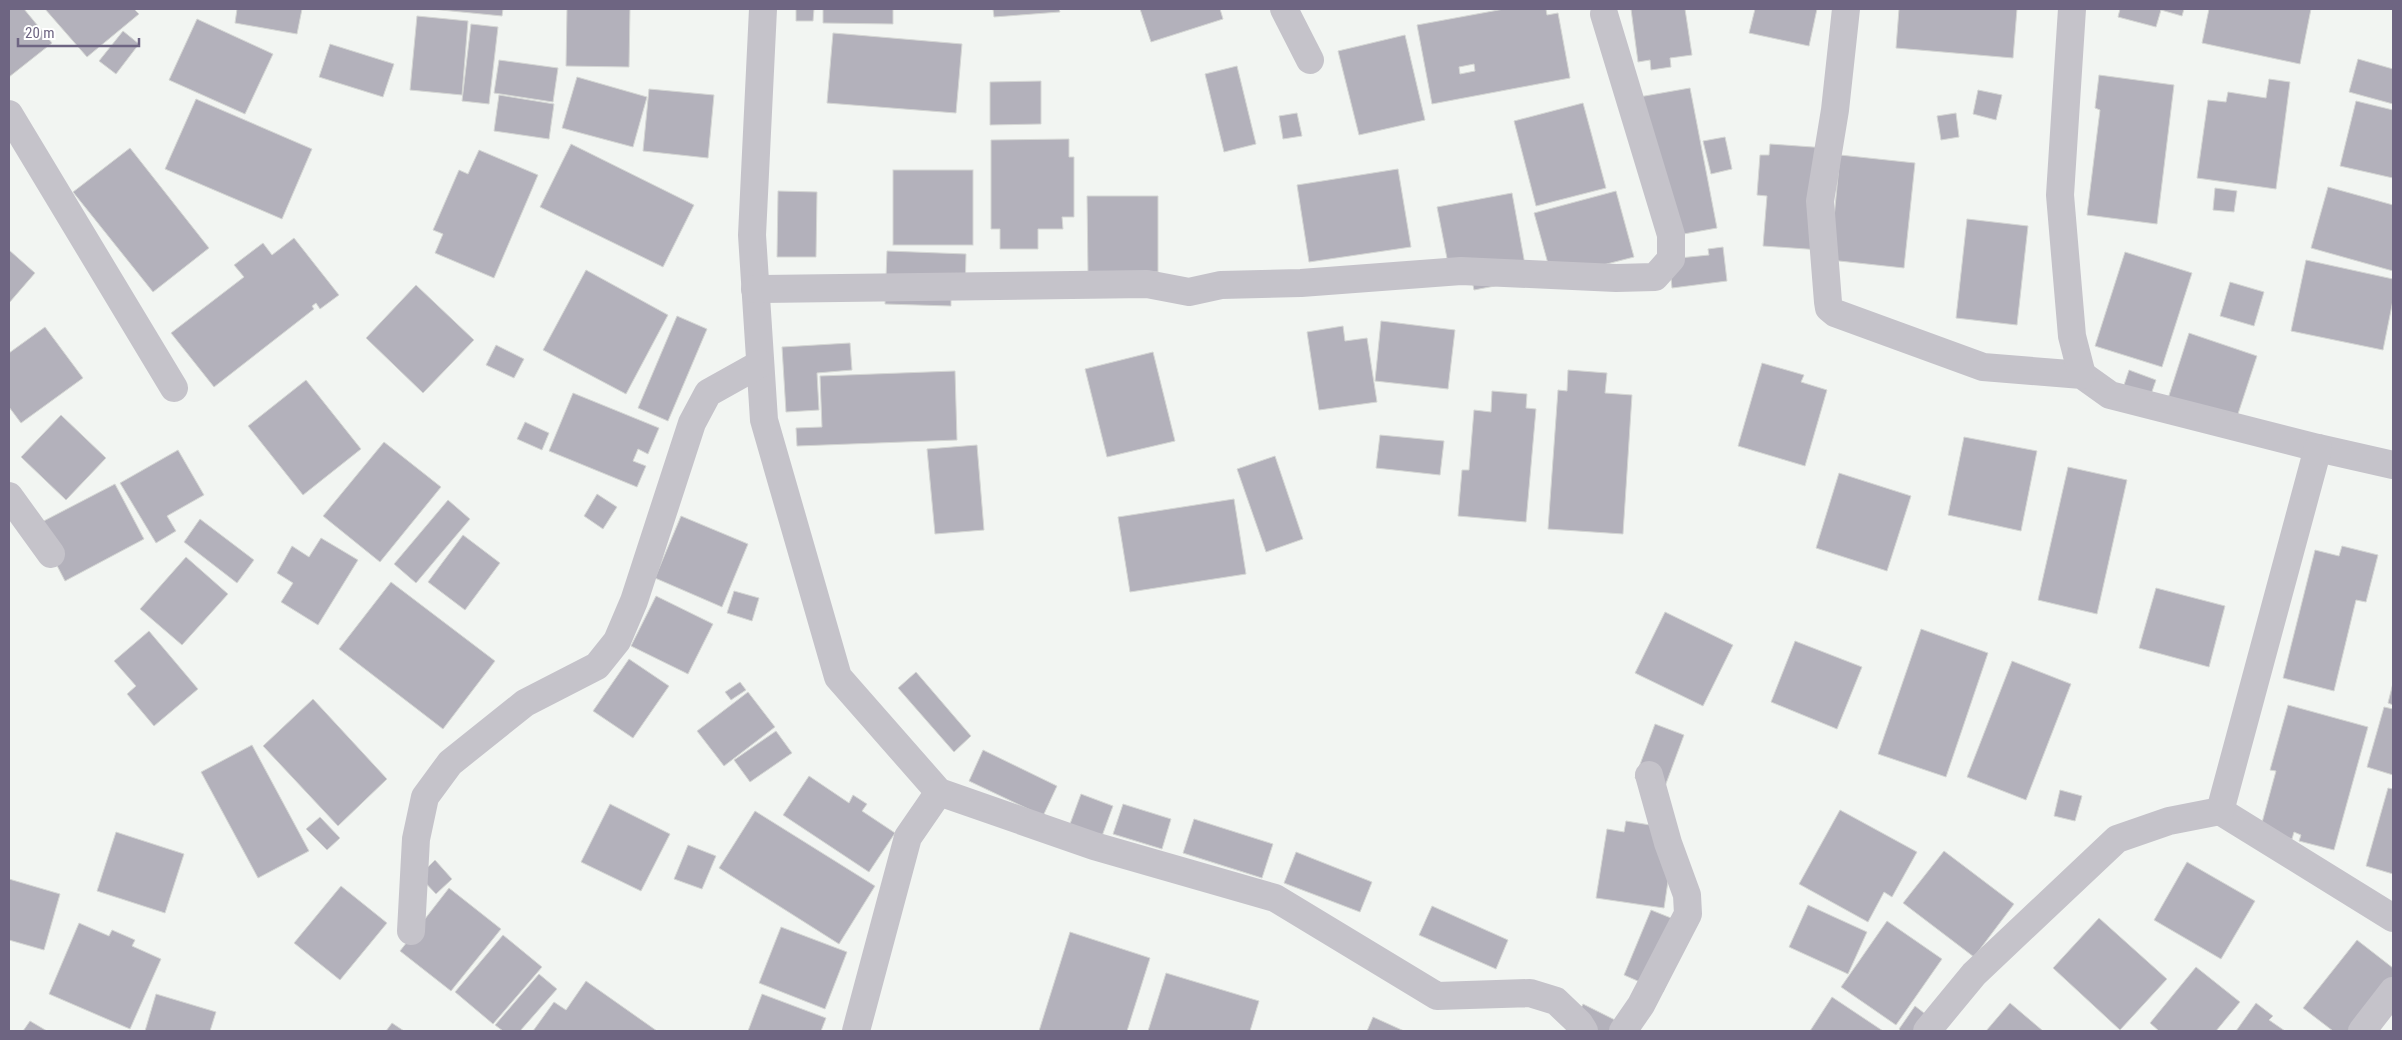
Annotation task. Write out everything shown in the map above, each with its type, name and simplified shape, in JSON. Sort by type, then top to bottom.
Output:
[{"type":"street","points":[[764,9],[752,236],[764,420],[838,677],[939,792],[1094,846],[1275,898],[1437,996],[1530,993],[1556,1001],[1579,1022],[1584,1031]]},
{"type":"street","points":[[1284,9],[1310,60]]},
{"type":"street","points":[[1846,9],[1835,110],[1820,201],[1829,308],[1835,313],[1983,368],[2082,375],[2110,394],[2318,448],[2393,465]]},
{"type":"street","points":[[2072,9],[2060,195],[2072,336],[2082,375]]},
{"type":"street","points":[[755,289],[1147,284],[1189,292],[1222,285],[1301,283],[1461,270],[1616,278],[1655,277],[1671,259],[1672,235],[1604,14]]},
{"type":"street","points":[[9,114],[174,388]]},
{"type":"street","points":[[411,931],[416,838],[425,797],[450,763],[525,703],[597,666],[612,647],[634,601],[692,424],[708,394],[760,364]]},
{"type":"street","points":[[2220,811],[2318,448]]},
{"type":"street","points":[[9,496],[51,554]]},
{"type":"street","points":[[1623,1031],[1641,1004],[1688,914],[1687,895],[1668,843],[1649,775]]},
{"type":"street","points":[[856,1031],[908,837],[939,792]]},
{"type":"street","points":[[1927,1031],[1974,974],[2117,839],[2169,821],[2220,811],[2393,918]]},
{"type":"street","points":[[2362,1031],[2393,991]]},
{"type":"building","points":[[9,9],[24,9],[52,43],[9,77]]},
{"type":"building","points":[[45,9],[134,9],[139,14],[87,57]]},
{"type":"building","points":[[237,9],[302,9],[297,34],[235,23]]},
{"type":"building","points":[[431,9],[503,9],[502,16]]},
{"type":"building","points":[[567,9],[630,9],[629,67],[566,66]]},
{"type":"building","points":[[796,9],[814,9],[813,21],[796,21]]},
{"type":"building","points":[[823,9],[893,9],[893,24],[823,23]]},
{"type":"building","points":[[993,9],[1059,9],[1060,12],[994,17]]},
{"type":"building","points":[[1140,9],[1220,9],[1223,19],[1151,42]]},
{"type":"building","points":[[1504,9],[1546,9],[1547,15],[1558,13],[1570,78],[1432,104],[1417,25]],"holes":[[[1474,64],[1475,71],[1460,74],[1459,67]]]},
{"type":"building","points":[[1631,9],[1685,9],[1692,55],[1670,58],[1671,67],[1651,70],[1650,60],[1638,62]]},
{"type":"building","points":[[1755,9],[1817,9],[1809,46],[1749,33]]},
{"type":"building","points":[[1899,9],[2017,9],[2013,58],[1896,48]]},
{"type":"building","points":[[2120,9],[2184,9],[2182,16],[2161,10],[2156,27],[2118,17]]},
{"type":"building","points":[[2209,9],[2311,9],[2300,64],[2202,43]]},
{"type":"building","points":[[417,16],[468,21],[462,95],[410,90]]},
{"type":"building","points":[[197,19],[273,54],[245,114],[169,80]]},
{"type":"building","points":[[471,24],[498,27],[489,104],[462,101]]},
{"type":"building","points":[[123,31],[139,44],[116,74],[99,61]]},
{"type":"building","points":[[833,33],[962,44],[956,113],[827,103]]},
{"type":"building","points":[[1405,35],[1425,120],[1359,135],[1338,51]]},
{"type":"building","points":[[330,44],[394,64],[383,97],[319,77]]},
{"type":"building","points":[[2358,59],[2393,69],[2393,104],[2349,92]]},
{"type":"building","points":[[499,60],[558,68],[553,102],[494,93]]},
{"type":"building","points":[[1237,66],[1256,144],[1224,152],[1205,74]]},
{"type":"building","points":[[2099,75],[2174,85],[2157,224],[2087,215],[2100,110],[2095,108]]},
{"type":"building","points":[[577,77],[647,97],[633,147],[562,128]]},
{"type":"building","points":[[2269,79],[2290,82],[2276,189],[2197,178],[2208,100],[2226,102],[2228,92],[2266,98]]},
{"type":"building","points":[[1041,81],[1041,124],[990,125],[990,82]]},
{"type":"building","points":[[1690,88],[1717,228],[1667,237],[1639,97]]},
{"type":"building","points":[[649,89],[714,95],[708,158],[643,151]]},
{"type":"building","points":[[1978,90],[2002,95],[1996,120],[1973,114]]},
{"type":"building","points":[[499,95],[554,104],[549,139],[494,131]]},
{"type":"building","points":[[196,99],[312,149],[282,219],[165,169]]},
{"type":"building","points":[[2356,101],[2393,110],[2393,178],[2340,166]]},
{"type":"building","points":[[1583,103],[1606,188],[1536,206],[1514,121]]},
{"type":"building","points":[[1297,113],[1302,136],[1283,139],[1279,116]]},
{"type":"building","points":[[1956,113],[1959,137],[1941,140],[1937,116]]},
{"type":"building","points":[[1725,137],[1732,169],[1711,174],[1703,141]]},
{"type":"building","points":[[1069,139],[1069,157],[1074,157],[1074,217],[1062,217],[1063,229],[1038,229],[1038,249],[1000,249],[1000,229],[991,229],[991,140]]},
{"type":"building","points":[[571,144],[694,205],[663,267],[540,207]]},
{"type":"building","points":[[1770,144],[1827,148],[1821,250],[1763,246],[1767,196],[1757,195],[1760,155],[1769,155]]},
{"type":"building","points":[[130,148],[209,248],[153,292],[73,192]]},
{"type":"building","points":[[479,150],[538,175],[494,278],[435,253],[443,234],[433,230],[459,170],[468,174]]},
{"type":"building","points":[[1840,155],[1915,163],[1904,268],[1830,260]]},
{"type":"building","points":[[1398,169],[1411,247],[1309,262],[1297,185]]},
{"type":"building","points":[[893,170],[973,170],[973,245],[893,245]]},
{"type":"building","points":[[2328,187],[2393,205],[2393,271],[2311,248]]},
{"type":"building","points":[[2215,188],[2237,191],[2234,212],[2213,210]]},
{"type":"building","points":[[778,191],[817,192],[816,257],[777,257]]},
{"type":"building","points":[[1616,191],[1634,257],[1552,278],[1534,213]]},
{"type":"building","points":[[1512,193],[1526,270],[1500,285],[1474,290],[1472,280],[1452,284],[1437,207]]},
{"type":"building","points":[[1087,196],[1158,196],[1158,272],[1088,273]]},
{"type":"building","points":[[1967,219],[2028,226],[2017,325],[1956,318]]},
{"type":"building","points":[[294,238],[339,295],[320,309],[316,303],[312,306],[314,309],[214,387],[171,333],[244,277],[234,265],[263,243],[272,255]]},
{"type":"building","points":[[1723,247],[1727,281],[1672,288],[1669,259],[1709,255],[1708,249]]},
{"type":"building","points":[[9,250],[35,273],[9,303]]},
{"type":"building","points":[[887,251],[966,254],[965,299],[951,298],[951,306],[885,304]]},
{"type":"building","points":[[2125,252],[2192,273],[2162,367],[2095,346]]},
{"type":"building","points":[[2306,260],[2393,279],[2393,300],[2383,350],[2291,331]]},
{"type":"building","points":[[586,270],[668,315],[626,394],[543,350]]},
{"type":"building","points":[[2230,282],[2264,292],[2254,326],[2220,316]]},
{"type":"building","points":[[416,285],[474,340],[423,393],[366,338]]},
{"type":"building","points":[[677,316],[707,329],[668,421],[638,408]]},
{"type":"building","points":[[1381,321],[1455,330],[1448,389],[1375,381]]},
{"type":"building","points":[[1343,326],[1345,341],[1367,338],[1377,402],[1319,410],[1307,332]]},
{"type":"building","points":[[45,327],[83,378],[21,423],[9,407],[9,353]]},
{"type":"building","points":[[2189,333],[2257,356],[2233,429],[2165,408]]},
{"type":"building","points":[[850,343],[852,370],[817,373],[819,410],[786,412],[782,347]]},
{"type":"building","points":[[496,345],[524,359],[514,378],[486,365]]},
{"type":"building","points":[[1153,352],[1175,441],[1107,457],[1085,369]]},
{"type":"building","points":[[1762,363],[1804,375],[1801,382],[1827,390],[1805,466],[1738,446]]},
{"type":"building","points":[[1568,370],[1607,373],[1605,393],[1632,395],[1623,534],[1548,529],[1558,390],[1567,391]]},
{"type":"building","points":[[2129,370],[2156,380],[2147,406],[2120,397]]},
{"type":"building","points":[[955,371],[957,440],[797,446],[796,428],[822,427],[820,376]]},
{"type":"building","points":[[306,380],[361,449],[303,495],[248,426]]},
{"type":"building","points":[[1492,391],[1527,394],[1526,408],[1536,409],[1526,522],[1458,516],[1462,470],[1469,470],[1474,410],[1491,412]]},
{"type":"building","points":[[573,393],[659,428],[648,454],[638,449],[633,461],[646,466],[637,487],[549,451]]},
{"type":"building","points":[[61,415],[106,458],[66,500],[21,457]]},
{"type":"building","points":[[525,422],[549,433],[542,450],[517,439]]},
{"type":"building","points":[[1380,435],[1444,441],[1440,475],[1376,468]]},
{"type":"building","points":[[1964,437],[2037,451],[2021,531],[1948,515]]},
{"type":"building","points":[[384,442],[441,487],[380,562],[323,516]]},
{"type":"building","points":[[977,445],[984,530],[935,534],[927,449]]},
{"type":"building","points":[[178,450],[204,495],[167,516],[176,531],[156,543],[120,483]]},
{"type":"building","points":[[1275,456],[1303,539],[1266,552],[1237,469]]},
{"type":"building","points":[[2068,467],[2127,480],[2097,614],[2038,600]]},
{"type":"building","points":[[1839,473],[1911,496],[1887,571],[1816,548]]},
{"type":"building","points":[[115,484],[144,539],[65,581],[36,525]]},
{"type":"building","points":[[597,494],[617,507],[603,529],[584,516]]},
{"type":"building","points":[[1234,499],[1246,574],[1130,592],[1118,517]]},
{"type":"building","points":[[448,500],[470,519],[416,583],[394,564]]},
{"type":"building","points":[[681,516],[748,544],[722,607],[655,578]]},
{"type":"building","points":[[200,519],[254,560],[237,583],[184,542]]},
{"type":"building","points":[[463,535],[500,563],[465,610],[428,582]]},
{"type":"building","points":[[321,538],[358,560],[318,625],[281,602],[293,583],[277,573],[292,546],[309,557]]},
{"type":"building","points":[[2342,546],[2378,555],[2366,602],[2356,600],[2334,691],[2283,678],[2315,550],[2339,556]]},
{"type":"building","points":[[186,557],[228,594],[182,645],[140,609]]},
{"type":"building","points":[[391,582],[495,661],[443,729],[339,649]]},
{"type":"building","points":[[2156,588],[2225,606],[2209,667],[2139,648]]},
{"type":"building","points":[[734,591],[759,598],[752,621],[727,613]]},
{"type":"building","points":[[656,596],[713,624],[688,674],[631,646]]},
{"type":"building","points":[[1665,612],[1733,645],[1703,706],[1635,673]]},
{"type":"building","points":[[1921,629],[1988,653],[1946,777],[1878,754]]},
{"type":"building","points":[[149,631],[198,689],[154,726],[127,694],[136,686],[114,661]]},
{"type":"building","points":[[1795,641],[1862,667],[1837,729],[1771,702]]},
{"type":"building","points":[[629,659],[669,686],[633,738],[593,711]]},
{"type":"building","points":[[2012,661],[2071,684],[2026,800],[1967,777]]},
{"type":"building","points":[[916,672],[971,736],[954,752],[898,688]]},
{"type":"building","points":[[740,682],[746,690],[731,700],[725,692]]},
{"type":"building","points":[[2393,683],[2393,705],[2388,703]]},
{"type":"building","points":[[748,692],[775,727],[724,766],[697,731]]},
{"type":"building","points":[[313,699],[387,779],[338,826],[263,746]]},
{"type":"building","points":[[2288,705],[2368,727],[2334,850],[2299,841],[2301,835],[2294,832],[2292,839],[2260,830],[2276,771],[2270,770]]},
{"type":"building","points":[[2384,707],[2393,709],[2393,775],[2367,767]]},
{"type":"building","points":[[1655,724],[1684,735],[1664,789],[1635,778]]},
{"type":"building","points":[[776,731],[792,753],[750,782],[734,760]]},
{"type":"building","points":[[252,745],[309,851],[258,878],[201,772]]},
{"type":"building","points":[[983,750],[1057,786],[1043,816],[969,781]]},
{"type":"building","points":[[809,776],[849,803],[853,795],[867,804],[862,811],[895,833],[869,872],[783,815]]},
{"type":"building","points":[[2388,788],[2393,789],[2393,874],[2366,866]]},
{"type":"building","points":[[2060,790],[2082,796],[2075,821],[2054,816]]},
{"type":"building","points":[[1081,794],[1113,806],[1102,836],[1070,824]]},
{"type":"building","points":[[610,804],[670,834],[641,891],[581,862]]},
{"type":"building","points":[[1123,804],[1171,819],[1162,849],[1113,834]]},
{"type":"building","points":[[1840,810],[1917,852],[1892,897],[1884,892],[1868,922],[1799,884]]},
{"type":"building","points":[[755,811],[875,886],[839,944],[719,868]]},
{"type":"building","points":[[320,817],[340,838],[327,850],[306,829]]},
{"type":"building","points":[[1194,819],[1273,844],[1262,878],[1183,853]]},
{"type":"building","points":[[1626,821],[1656,826],[1674,841],[1664,908],[1596,898],[1607,829],[1624,832]]},
{"type":"building","points":[[116,832],[184,854],[165,913],[97,891]]},
{"type":"building","points":[[688,845],[716,856],[702,889],[674,879]]},
{"type":"building","points":[[1944,851],[2014,904],[1974,957],[1903,903]]},
{"type":"building","points":[[1296,852],[1372,882],[1360,912],[1284,883]]},
{"type":"building","points":[[435,860],[452,879],[436,894],[419,876]]},
{"type":"building","points":[[2187,862],[2255,901],[2221,959],[2154,920]]},
{"type":"building","points":[[9,879],[60,894],[44,950],[9,940]]},
{"type":"building","points":[[341,886],[387,923],[340,980],[294,943]]},
{"type":"building","points":[[449,888],[501,929],[451,991],[400,951]]},
{"type":"building","points":[[1808,905],[1867,932],[1848,974],[1789,947]]},
{"type":"building","points":[[1432,906],[1508,940],[1496,969],[1419,935]]},
{"type":"building","points":[[1651,910],[1691,926],[1663,992],[1624,975]]},
{"type":"building","points":[[2099,918],[2167,979],[2120,1030],[2053,968]]},
{"type":"building","points":[[1887,921],[1942,959],[1896,1025],[1841,987]]},
{"type":"building","points":[[79,923],[109,936],[112,930],[135,940],[132,946],[161,959],[130,1029],[49,994]]},
{"type":"building","points":[[781,927],[847,952],[825,1009],[759,983]]},
{"type":"building","points":[[1070,932],[1150,958],[1127,1031],[1039,1031]]},
{"type":"building","points":[[503,935],[542,967],[493,1024],[455,992]]},
{"type":"building","points":[[2357,940],[2393,968],[2393,990],[2362,1031],[2333,1031],[2303,1008]]},
{"type":"building","points":[[2196,967],[2240,1002],[2216,1031],[2159,1031],[2150,1023]]},
{"type":"building","points":[[1166,973],[1259,1001],[1250,1031],[1148,1031]]},
{"type":"building","points":[[539,974],[557,989],[520,1031],[503,1031],[495,1025]]},
{"type":"building","points":[[586,981],[657,1031],[533,1031],[554,1002],[566,1010]]},
{"type":"building","points":[[156,994],[216,1012],[210,1031],[145,1031]]},
{"type":"building","points":[[762,994],[826,1018],[821,1031],[748,1031]]},
{"type":"building","points":[[1832,997],[1883,1031],[1810,1031]]},
{"type":"building","points":[[2010,1003],[2043,1031],[1986,1031]]},
{"type":"building","points":[[2256,1003],[2273,1016],[2269,1020],[2285,1031],[2236,1031]]},
{"type":"building","points":[[1583,1004],[1621,1023],[1617,1031],[1570,1031]]},
{"type":"building","points":[[1915,1006],[1933,1020],[1925,1031],[1901,1031],[1899,1029]]},
{"type":"building","points":[[1373,1017],[1404,1031],[1367,1031]]},
{"type":"building","points":[[30,1021],[47,1031],[23,1031]]},
{"type":"building","points":[[392,1023],[404,1031],[386,1031]]}]
